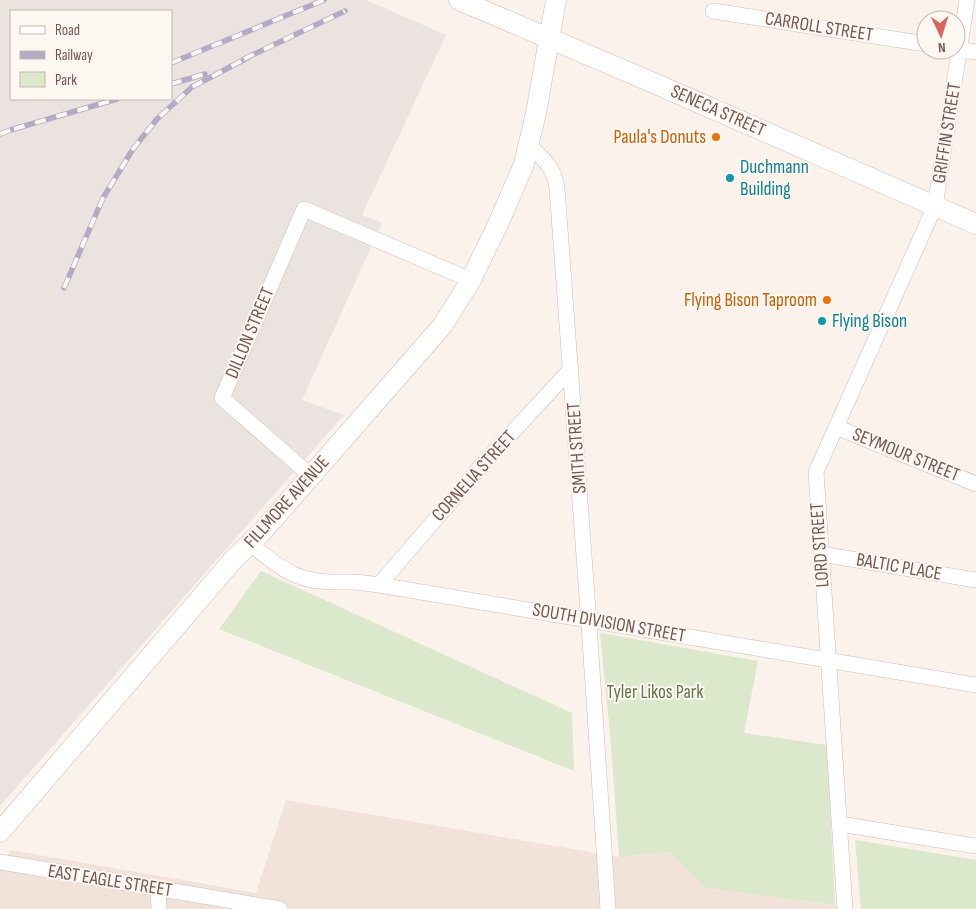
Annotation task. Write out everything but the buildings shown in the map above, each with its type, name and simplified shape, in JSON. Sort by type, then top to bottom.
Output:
[{"type":"street","name":"SENECA STREET","points":[[459,0],[976,224]]},
{"type":"street","points":[[528,144],[536,113],[556,0]]},
{"type":"street","name":"CARROLL STREET","points":[[713,11],[916,42]]},
{"type":"street","name":"GRIFFIN STREET","points":[[935,206],[956,60]]},
{"type":"street","name":"FILLMORE AVENUE","points":[[0,832],[234,559],[250,544],[311,476],[443,325],[471,280],[500,222],[524,164],[528,144]]},
{"type":"street","name":"SMITH STREET","points":[[528,144],[550,166],[555,174],[558,194],[608,909]]},
{"type":"street","name":"LORD STREET","points":[[845,909],[827,661],[816,472],[935,206]]},
{"type":"street","name":"DILLON STREET","points":[[311,476],[222,398],[304,210],[471,280]]},
{"type":"street","name":"CORNELIA STREET","points":[[379,585],[483,464],[571,369]]},
{"type":"street","name":"SEYMOUR STREET","points":[[836,428],[976,484]]},
{"type":"street","name":"SOUTH DIVISION STREET","points":[[250,544],[298,576],[328,582],[354,582],[379,585],[976,685]]},
{"type":"street","name":"BALTIC PLACE","points":[[821,554],[976,580]]},
{"type":"street","points":[[840,824],[976,846]]},
{"type":"street","name":"EAST EAGLE STREET","points":[[0,862],[280,909]]},
{"type":"street","points":[[158,889],[159,909]]},
{"type":"shaded area","points":[[0,0],[366,0],[446,35],[362,215],[382,223],[302,400],[344,415],[0,806]]},
{"type":"shaded area","points":[[286,800],[619,857],[669,852],[706,888],[835,905],[849,909],[0,909],[0,866],[11,850],[256,893]]},
{"type":"green space","points":[[261,571],[572,713],[574,771],[219,629]]},
{"type":"green space","name":"Tyler Likos Park","points":[[600,633],[758,661],[744,733],[827,745],[835,905],[706,888],[669,852],[619,857],[610,733]]},
{"type":"green space","points":[[855,840],[976,860],[976,909],[861,909]]},
{"type":"railway","points":[[172,63],[324,0]]},
{"type":"railway","points":[[244,59],[345,11]]},
{"type":"railway","points":[[64,288],[103,198],[133,149],[157,119],[192,87],[249,57]]},
{"type":"railway","points":[[172,84],[205,74]]},
{"type":"railway","points":[[14,129],[114,100]]},
{"type":"railway","points":[[0,134],[19,127]]},
{"type":"place","name":"Paula's Donuts","points":[[716,137]]},
{"type":"place","name":"Duchmann Building","points":[[730,178]]},
{"type":"place","name":"Flying Bison Taproom","points":[[827,300]]},
{"type":"place","name":"Flying Bison","points":[[822,321]]}]
